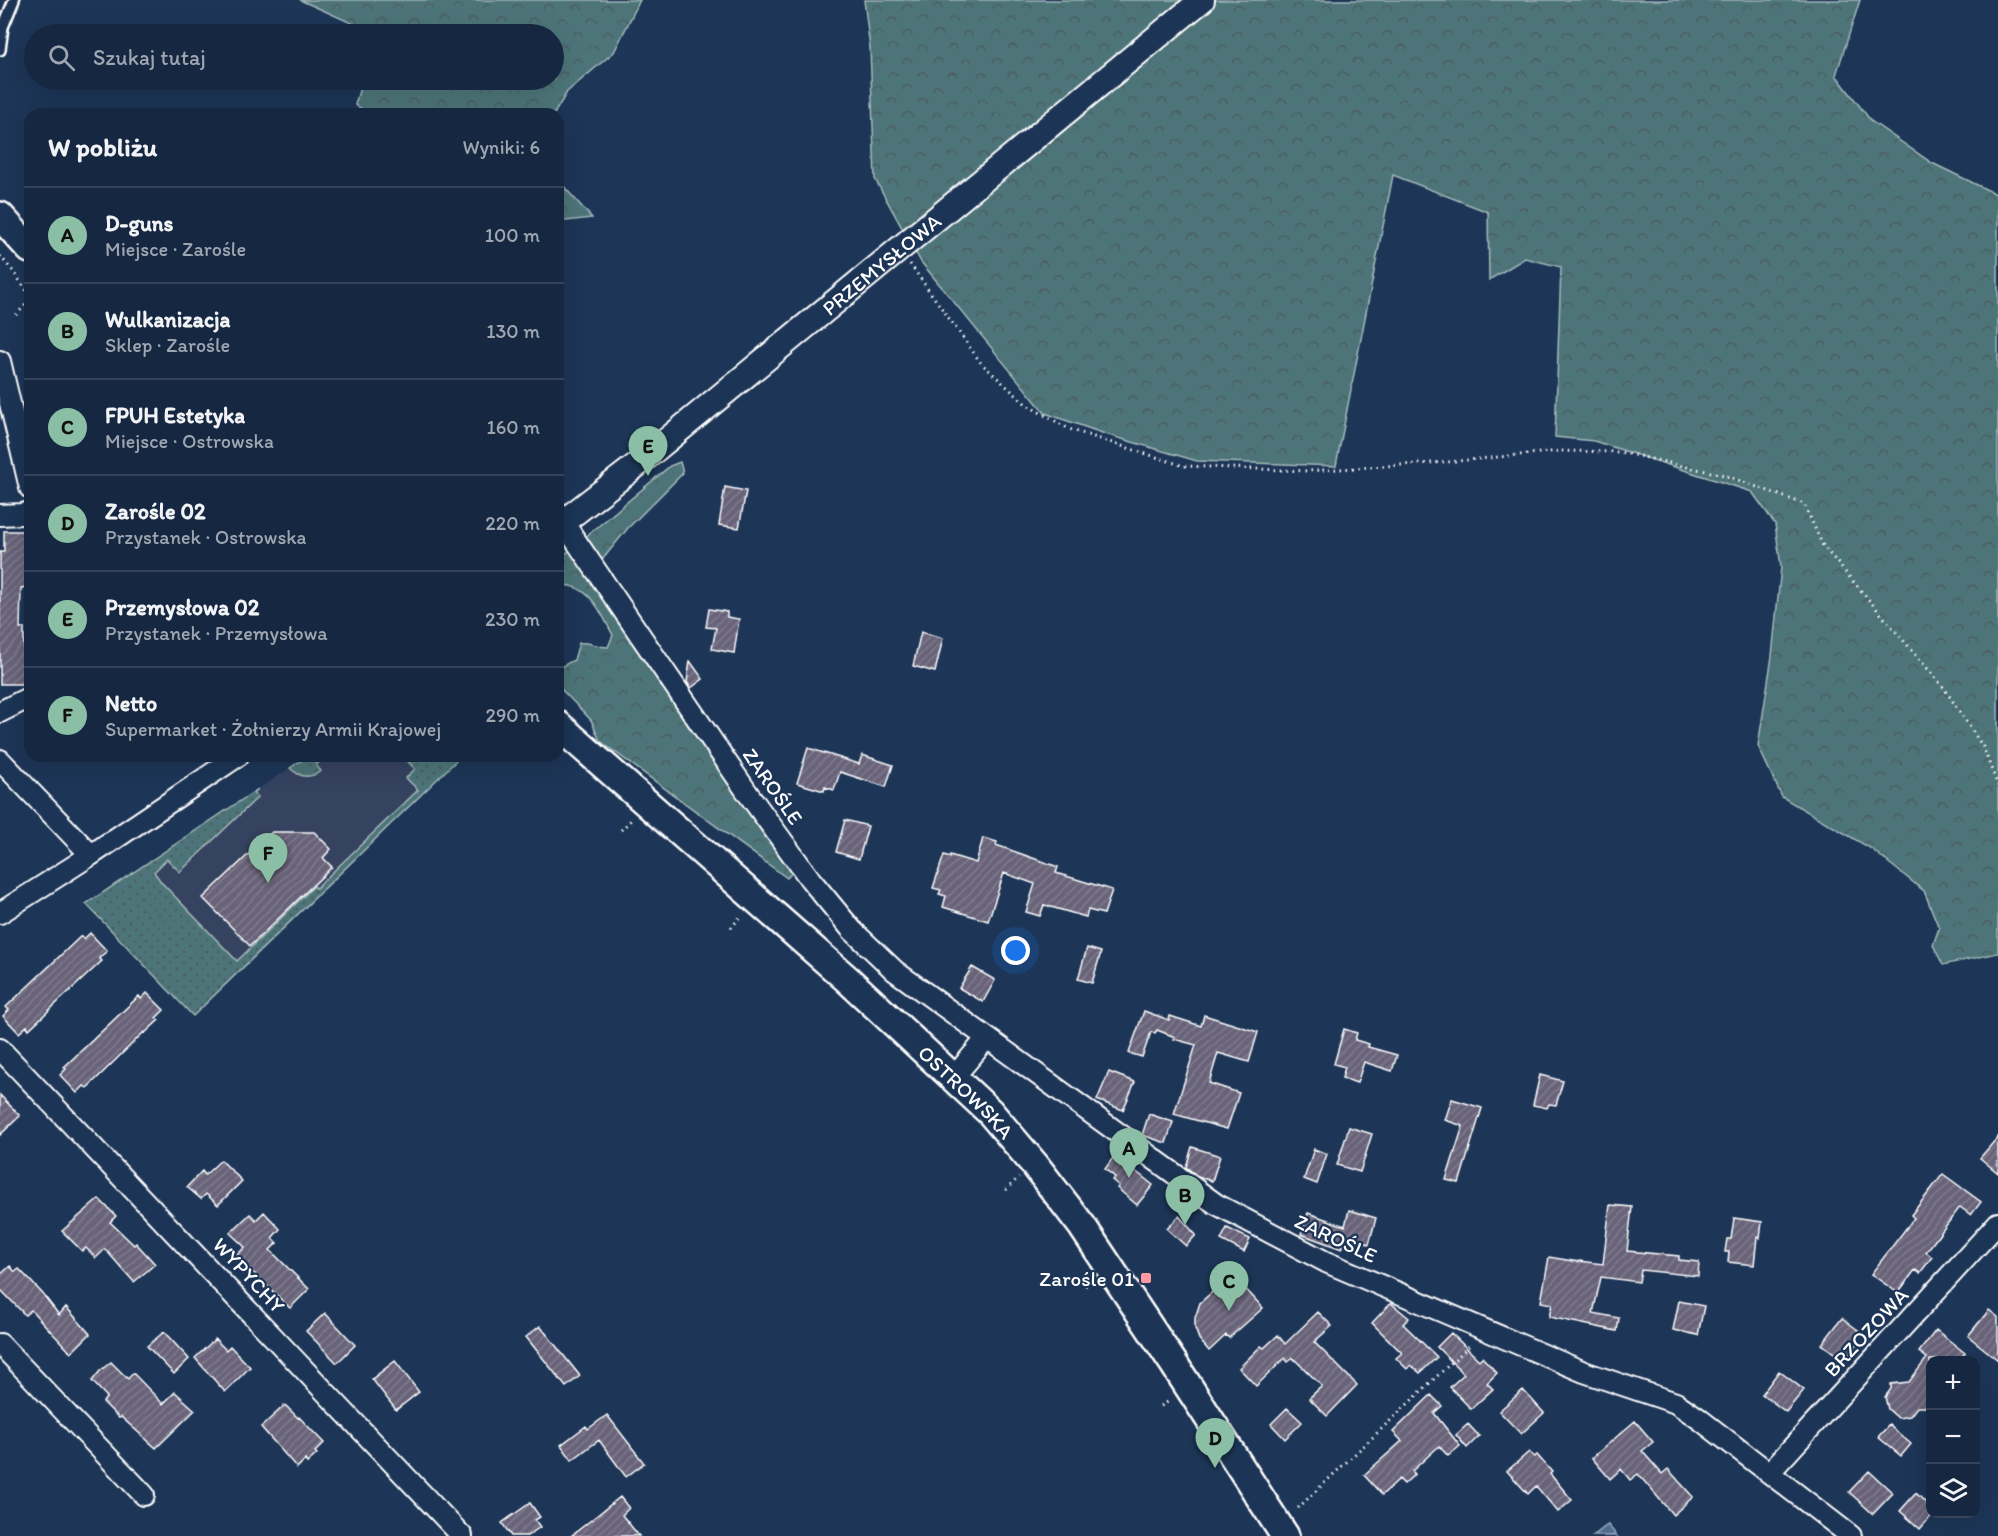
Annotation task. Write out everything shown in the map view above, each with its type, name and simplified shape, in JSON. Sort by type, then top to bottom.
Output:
[{"type":"main road","points":[[0,216],[24,242]]},
{"type":"main road","name":"OSTROWSKA","points":[[564,730],[847,979],[990,1112],[1082,1226],[1285,1536]]},
{"type":"street","name":"PRZEMYSŁOWA","points":[[564,522],[638,464],[1202,0]]},
{"type":"street","points":[[0,360],[24,462]]},
{"type":"street","points":[[0,515],[24,514]]},
{"type":"street","name":"ZAROŚLE","points":[[564,528],[810,879],[852,930],[896,970],[1216,1204],[1326,1262],[1584,1372],[1676,1403],[1851,1536]]},
{"type":"street","points":[[0,712],[24,700]]},
{"type":"street","points":[[0,760],[91,855]]},
{"type":"street","points":[[0,914],[229,762]]},
{"type":"street","points":[[953,1078],[987,1038]]},
{"type":"street","name":"WYPYCHY","points":[[0,1049],[462,1536]]},
{"type":"street","name":"BRZOZOWA","points":[[1769,1473],[1998,1223]]},
{"type":"street","points":[[0,1344],[144,1495]]},
{"type":"lane","points":[[0,50],[1,27],[14,0]]},
{"type":"path","points":[[899,249],[981,363],[1027,405],[1069,429],[1184,466],[1308,471],[1447,462],[1560,451],[1620,452],[1724,475],[1804,504],[1822,546],[1944,688],[1983,747],[1998,786]]},
{"type":"path","points":[[0,256],[24,287]]},
{"type":"path","points":[[16,315],[24,306]]},
{"type":"path","points":[[1299,1508],[1485,1330]]},
{"type":"shaded area","points":[[299,762],[455,762],[193,1016],[86,904]]},
{"type":"green space","points":[[300,0],[640,0],[614,52],[567,92],[558,108],[360,108],[355,105],[359,90],[564,90],[564,24],[354,24]]},
{"type":"green space","points":[[864,0],[1860,0],[1836,75],[1871,121],[1932,163],[1998,195],[1998,953],[1943,965],[1933,945],[1939,928],[1924,891],[1870,848],[1782,797],[1758,746],[1772,656],[1781,567],[1775,524],[1752,492],[1594,441],[1555,437],[1561,267],[1525,258],[1489,280],[1488,212],[1393,175],[1336,466],[1197,461],[1105,434],[1045,413],[921,262],[875,179],[870,48]]},
{"type":"green space","points":[[564,187],[592,218],[564,221]]},
{"type":"green space","points":[[680,462],[683,473],[628,528],[602,560],[798,866],[787,878],[600,741],[591,720],[564,692],[564,665],[574,660],[579,643],[608,647],[613,635],[593,600],[578,589],[564,586],[564,555],[670,466]]},
{"type":"green space","points":[[299,762],[319,762],[316,765],[321,771],[305,776],[290,768]]},
{"type":"green space","points":[[409,762],[455,762],[193,1016],[86,904],[258,789],[254,793],[258,797],[180,872],[167,859],[154,872],[237,961],[418,790],[406,778],[415,769]]},
{"type":"water","points":[[1608,1525],[1617,1536],[1593,1536],[1606,1526]]},
{"type":"building","points":[[725,487],[746,491],[739,528],[719,525]]},
{"type":"building","points":[[4,531],[24,531],[24,588],[21,588],[20,628],[24,628],[24,684],[0,684],[0,552],[4,552]]},
{"type":"building","points":[[709,609],[727,612],[727,617],[739,619],[734,653],[712,649],[716,628],[706,627]]},
{"type":"building","points":[[921,632],[943,638],[935,672],[913,666]]},
{"type":"building","points":[[690,661],[703,679],[691,688],[687,682]]},
{"type":"building","points":[[808,748],[859,764],[862,755],[893,765],[886,787],[840,772],[834,790],[825,787],[824,791],[797,783]]},
{"type":"building","points":[[845,820],[868,826],[859,859],[836,852]]},
{"type":"building","points":[[272,832],[314,832],[331,849],[323,858],[332,867],[250,946],[203,898]]},
{"type":"building","points":[[983,838],[997,842],[996,845],[1058,867],[1056,873],[1112,890],[1104,914],[1088,910],[1086,917],[1044,905],[1040,916],[1026,912],[1035,884],[1004,873],[988,921],[943,907],[946,896],[939,894],[941,890],[933,888],[944,855],[976,863]]},
{"type":"building","points":[[90,933],[107,951],[99,958],[102,961],[29,1029],[27,1026],[19,1033],[3,1016],[9,1010],[6,1007],[81,936],[84,939]]},
{"type":"building","points":[[1087,948],[1101,952],[1092,983],[1078,979]]},
{"type":"building","points":[[972,967],[995,980],[983,1002],[959,988]]},
{"type":"building","points":[[147,993],[164,1010],[156,1018],[159,1020],[87,1088],[84,1086],[77,1093],[60,1075],[66,1069],[64,1067],[139,996],[141,999]]},
{"type":"building","points":[[1144,1011],[1169,1020],[1170,1016],[1201,1026],[1204,1015],[1258,1032],[1249,1062],[1218,1053],[1209,1083],[1239,1093],[1227,1129],[1174,1114],[1196,1045],[1174,1039],[1175,1037],[1157,1030],[1155,1033],[1151,1032],[1142,1057],[1129,1053]]},
{"type":"building","points":[[1344,1029],[1357,1033],[1355,1040],[1369,1044],[1368,1047],[1397,1055],[1392,1071],[1364,1062],[1357,1083],[1342,1078],[1345,1067],[1334,1064]]},
{"type":"building","points":[[1109,1072],[1135,1082],[1123,1110],[1097,1100]]},
{"type":"building","points":[[1540,1075],[1563,1081],[1556,1105],[1549,1104],[1547,1108],[1533,1105]]},
{"type":"building","points":[[0,1095],[20,1116],[0,1135]]},
{"type":"building","points":[[1452,1099],[1482,1108],[1459,1183],[1446,1180],[1463,1126],[1445,1120]]},
{"type":"building","points":[[1149,1114],[1173,1122],[1166,1143],[1142,1135]]},
{"type":"building","points":[[1349,1127],[1372,1134],[1360,1172],[1337,1165]]},
{"type":"building","points":[[1998,1137],[1998,1173],[1980,1158]]},
{"type":"building","points":[[1192,1147],[1220,1156],[1212,1181],[1199,1177],[1186,1167]]},
{"type":"building","points":[[1314,1149],[1327,1154],[1317,1184],[1304,1179]]},
{"type":"building","points":[[1115,1155],[1153,1185],[1137,1205],[1117,1188],[1119,1186],[1112,1180],[1115,1177],[1105,1169]]},
{"type":"building","points":[[221,1160],[242,1181],[218,1205],[206,1194],[201,1199],[187,1187],[202,1171],[205,1175]]},
{"type":"building","points":[[1943,1174],[1981,1202],[1971,1215],[1960,1207],[1926,1252],[1932,1257],[1920,1273],[1915,1270],[1898,1293],[1871,1274],[1914,1218],[1911,1215]]},
{"type":"building","points":[[99,1199],[116,1216],[110,1222],[134,1245],[136,1243],[155,1264],[134,1282],[105,1249],[96,1258],[86,1248],[82,1251],[62,1231]]},
{"type":"building","points":[[1610,1205],[1632,1207],[1627,1251],[1679,1256],[1679,1260],[1699,1262],[1698,1276],[1641,1270],[1639,1282],[1601,1277],[1593,1313],[1619,1318],[1617,1331],[1549,1317],[1552,1304],[1541,1302],[1549,1257],[1603,1264]]},
{"type":"building","points":[[1349,1210],[1376,1218],[1369,1244],[1346,1238],[1342,1249],[1301,1234],[1308,1213],[1345,1226]]},
{"type":"building","points":[[264,1212],[280,1229],[272,1238],[277,1243],[270,1250],[309,1289],[290,1308],[236,1256],[245,1247],[230,1233],[250,1214],[256,1220]]},
{"type":"building","points":[[1179,1216],[1196,1235],[1186,1246],[1167,1229]]},
{"type":"building","points":[[1734,1218],[1762,1222],[1760,1238],[1757,1237],[1754,1265],[1728,1262],[1729,1252],[1725,1252],[1727,1239],[1731,1239]]},
{"type":"building","points":[[1227,1228],[1250,1239],[1244,1252],[1221,1240]]},
{"type":"building","points":[[10,1266],[15,1272],[19,1269],[59,1315],[66,1307],[90,1334],[71,1353],[31,1310],[25,1315],[0,1289],[0,1275]]},
{"type":"building","points":[[1232,1274],[1263,1308],[1229,1338],[1226,1335],[1209,1351],[1199,1339],[1195,1328],[1195,1318],[1200,1303]]},
{"type":"building","points":[[1679,1301],[1704,1306],[1698,1335],[1673,1330]]},
{"type":"building","points":[[1391,1303],[1409,1318],[1403,1324],[1437,1357],[1420,1373],[1411,1365],[1407,1369],[1396,1358],[1402,1353],[1372,1323]]},
{"type":"building","points":[[1989,1310],[1998,1317],[1998,1360],[1968,1336]]},
{"type":"building","points":[[1318,1312],[1332,1326],[1314,1342],[1357,1385],[1327,1416],[1309,1398],[1322,1386],[1293,1358],[1288,1362],[1285,1358],[1256,1386],[1239,1368],[1261,1346],[1264,1348],[1278,1335],[1285,1344]]},
{"type":"building","points":[[325,1313],[355,1345],[337,1363],[306,1331]]},
{"type":"building","points":[[1842,1318],[1862,1333],[1855,1341],[1858,1343],[1850,1354],[1847,1352],[1842,1359],[1822,1344]]},
{"type":"building","points":[[540,1326],[580,1376],[566,1387],[526,1337]]},
{"type":"building","points":[[1936,1330],[1965,1353],[1962,1356],[1926,1357],[1919,1352]]},
{"type":"building","points":[[164,1332],[189,1359],[174,1374],[147,1346]]},
{"type":"building","points":[[1451,1333],[1479,1360],[1482,1357],[1497,1373],[1487,1383],[1493,1389],[1471,1409],[1450,1387],[1464,1374],[1437,1347]]},
{"type":"building","points":[[215,1339],[226,1350],[230,1346],[250,1367],[225,1392],[195,1358]]},
{"type":"building","points":[[1926,1359],[1926,1407],[1917,1407],[1910,1416],[1898,1418],[1888,1409],[1885,1397],[1891,1389],[1891,1384],[1909,1382]]},
{"type":"building","points":[[395,1361],[419,1392],[396,1410],[372,1379]]},
{"type":"building","points":[[111,1362],[128,1379],[133,1373],[163,1404],[175,1392],[195,1410],[156,1448],[103,1402],[107,1397],[92,1381]]},
{"type":"building","points":[[1779,1371],[1804,1390],[1786,1412],[1762,1394]]},
{"type":"building","points":[[1523,1390],[1544,1413],[1521,1434],[1499,1411]]},
{"type":"building","points":[[1431,1395],[1442,1406],[1434,1413],[1460,1446],[1448,1456],[1439,1446],[1412,1471],[1415,1474],[1404,1484],[1399,1479],[1382,1495],[1364,1475],[1402,1441],[1393,1432]]},
{"type":"building","points":[[285,1405],[324,1443],[315,1452],[317,1454],[307,1463],[305,1460],[297,1468],[261,1427]]},
{"type":"building","points":[[1287,1408],[1302,1422],[1285,1439],[1271,1424]]},
{"type":"building","points":[[607,1415],[644,1463],[626,1477],[599,1440],[572,1460],[561,1445],[586,1426],[588,1429]]},
{"type":"building","points":[[1635,1421],[1653,1442],[1642,1451],[1662,1474],[1668,1469],[1693,1497],[1673,1515],[1638,1474],[1630,1480],[1621,1469],[1610,1479],[1592,1458]]},
{"type":"building","points":[[1468,1424],[1479,1436],[1467,1448],[1456,1435]]},
{"type":"building","points":[[1889,1425],[1911,1444],[1901,1456],[1878,1437]]},
{"type":"building","points":[[1529,1452],[1534,1457],[1537,1455],[1572,1500],[1558,1512],[1536,1486],[1528,1494],[1507,1471]]},
{"type":"building","points":[[1869,1471],[1893,1493],[1873,1514],[1849,1492]]},
{"type":"building","points":[[1916,1493],[1926,1503],[1926,1518],[1930,1518],[1920,1529],[1900,1511]]},
{"type":"building","points":[[620,1497],[629,1508],[622,1515],[639,1536],[571,1536]]},
{"type":"building","points":[[530,1503],[540,1517],[535,1520],[540,1527],[527,1536],[511,1536],[502,1523]]},
{"type":"place","name":"Przemysłowa 02","points":[[648,476]]},
{"type":"place","name":"Netto","points":[[268,883]]},
{"type":"place","name":"D-guns","points":[[1129,1178]]},
{"type":"place","name":"Wulkanizacja","points":[[1185,1225]]},
{"type":"place","name":"Zarośle 01","points":[[1146,1278]]},
{"type":"place","name":"FPUH Estetyka","points":[[1229,1311]]},
{"type":"place","name":"Zarośle 02","points":[[1215,1468]]}]
